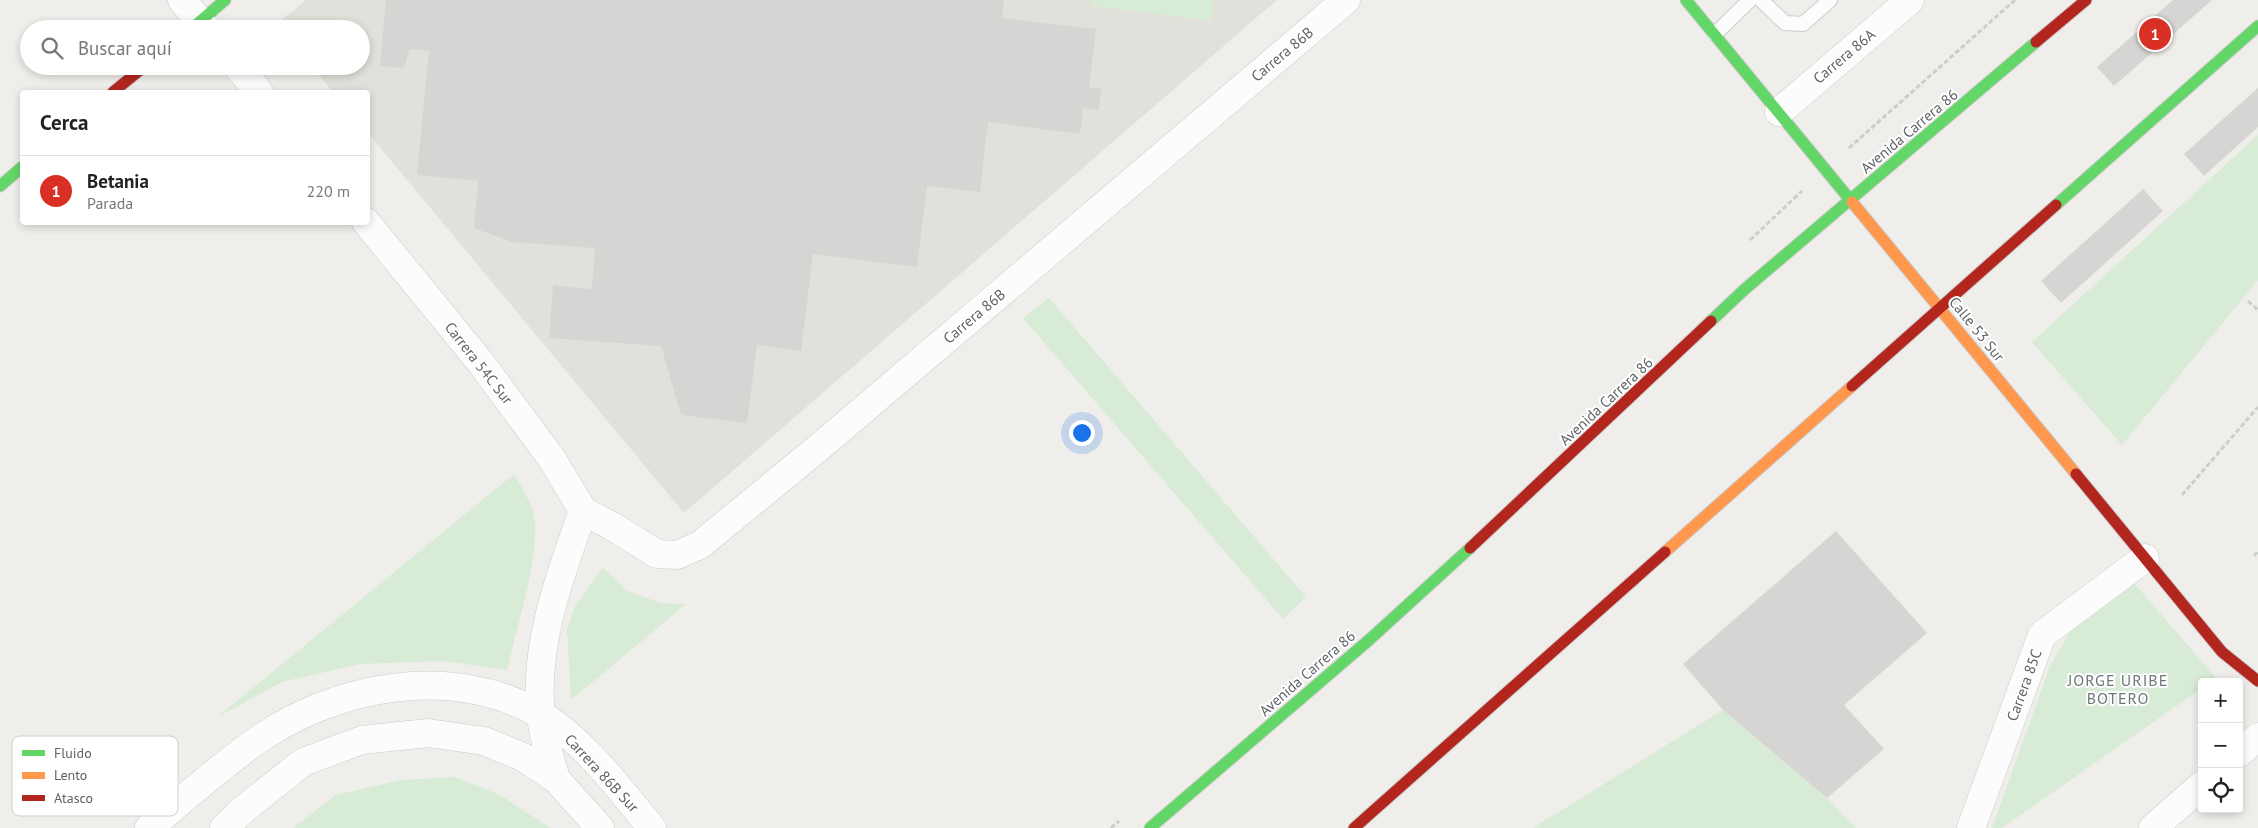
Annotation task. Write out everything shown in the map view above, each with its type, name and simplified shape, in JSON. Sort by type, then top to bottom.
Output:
[{"type":"main road","points":[[205,20],[226,0]]},
{"type":"main road","name":"Calle 53 Sur","points":[[1686,0],[2222,652],[2253,678]]},
{"type":"main road","name":"Avenida Carrera 86","points":[[1150,828],[1376,634],[1745,290],[2086,0]]},
{"type":"main road","points":[[1354,828],[2258,26]]},
{"type":"main road","points":[[115,90],[134,75]]},
{"type":"main road","points":[[0,186],[20,169]]},
{"type":"street","points":[[182,0],[195,20]]},
{"type":"street","name":"Carrera 86B","points":[[583,511],[612,526],[657,554],[677,555],[700,545],[817,449],[1346,0]]},
{"type":"street","name":"Carrera 86A","points":[[1779,112],[1910,0]]},
{"type":"street","points":[[245,75],[257,90]]},
{"type":"street","name":"Carrera 54C Sur","points":[[368,225],[481,363],[552,459],[583,511]]},
{"type":"street","points":[[556,779],[541,715],[540,687],[544,643],[557,588],[583,511]]},
{"type":"street","name":"Carrera 85C","points":[[1971,828],[2042,635],[2145,558]]},
{"type":"street","name":"Carrera 86B Sur","points":[[178,804],[255,741],[337,699],[379,689],[431,685],[481,691],[541,715],[571,737],[589,755],[652,828]]},
{"type":"street","points":[[224,828],[244,809],[303,762],[362,740],[428,733],[484,740],[523,757],[556,779],[600,828]]},
{"type":"street","points":[[2243,750],[2258,737]]},
{"type":"street","points":[[2153,828],[2198,789]]},
{"type":"street","name":"Carrera 86B Sur","points":[[149,828],[164,816]]},
{"type":"lane","points":[[1715,34],[1750,0]]},
{"type":"lane","points":[[1761,0],[1785,23],[1803,24],[1830,0]]},
{"type":"path","points":[[1882,118],[2015,0]]},
{"type":"path","points":[[2248,301],[2258,310]]},
{"type":"path","points":[[2182,495],[2258,407]]},
{"type":"path","points":[[2254,556],[2258,552]]},
{"type":"shaded area","points":[[306,0],[1277,0],[684,513],[370,135],[370,90],[331,90],[319,75],[370,75],[370,20],[282,20]]},
{"type":"green space","points":[[1092,0],[1214,0],[1211,21],[1091,6]]},
{"type":"green space","points":[[2258,135],[2258,280],[2122,445],[2032,342]]},
{"type":"green space","points":[[1049,298],[1306,597],[1283,619],[1023,318]]},
{"type":"green space","points":[[514,474],[532,510],[535,523],[535,540],[526,596],[507,670],[444,661],[360,664],[282,682],[216,718]]},
{"type":"green space","points":[[603,567],[627,591],[661,603],[686,604],[571,700],[567,630],[574,608]]},
{"type":"green space","points":[[2134,583],[2216,678],[2198,678],[2198,691],[2002,828],[1992,828],[2050,666],[2073,627]]},
{"type":"green space","points":[[1723,710],[1827,798],[1856,828],[1533,828]]},
{"type":"green space","points":[[455,777],[500,795],[550,828],[293,828],[336,795],[401,780]]},
{"type":"building","points":[[386,0],[1004,0],[1002,18],[1096,29],[1089,88],[1101,89],[1099,110],[1083,108],[1080,134],[988,122],[980,192],[927,186],[917,267],[813,254],[801,351],[757,345],[747,423],[681,415],[661,346],[549,338],[553,285],[592,289],[595,248],[512,242],[474,228],[478,181],[417,175],[429,51],[410,49],[404,68],[380,66]]},
{"type":"building","points":[[2173,0],[2212,0],[2114,86],[2097,67]]},
{"type":"building","points":[[2258,88],[2258,127],[2204,176],[2184,154]]},
{"type":"building","points":[[2143,189],[2163,211],[2061,303],[2041,281]]},
{"type":"building","points":[[1836,531],[1927,633],[1844,705],[1884,749],[1827,798],[1723,710],[1683,664]]},
{"type":"traffic: fast","points":[[202,20],[225,0]]},
{"type":"traffic: fast","points":[[1686,0],[1852,202]]},
{"type":"traffic: fast","points":[[2056,205],[2258,26]]},
{"type":"traffic: fast","points":[[1711,321],[1745,289],[2036,42]]},
{"type":"traffic: fast","points":[[0,186],[20,169]]},
{"type":"traffic: fast","points":[[1150,828],[1369,640],[1470,548]]},
{"type":"traffic: slow","points":[[1852,202],[2076,474]]},
{"type":"traffic: slow","points":[[1665,552],[1852,386]]},
{"type":"traffic: jam","points":[[2036,42],[2086,0]]},
{"type":"traffic: jam","points":[[115,90],[134,75]]},
{"type":"traffic: jam","points":[[1852,386],[2056,205]]},
{"type":"traffic: jam","points":[[1470,548],[1711,321]]},
{"type":"traffic: jam","points":[[2076,474],[2222,652],[2258,681]]},
{"type":"traffic: jam","points":[[1354,828],[1665,552]]},
{"type":"place","name":"Betania","points":[[2155,34]]},
{"type":"district","name":"JORGE URIBE BOTERO","points":[[2118,689]]}]
